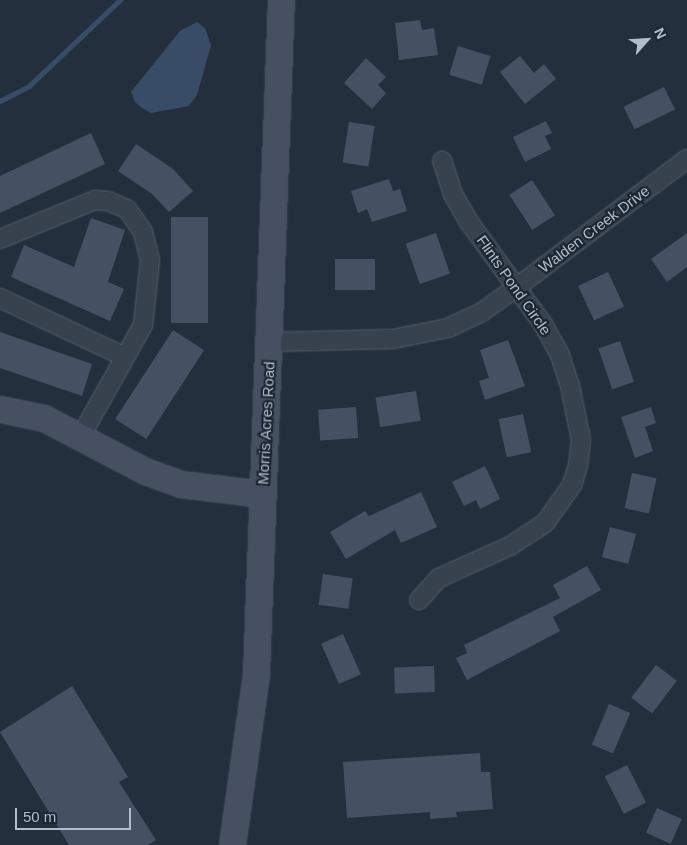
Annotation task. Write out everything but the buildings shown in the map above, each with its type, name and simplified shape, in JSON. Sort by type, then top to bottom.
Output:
[{"type":"street","name":"Morris Acres Road","points":[[232,845],[256,674],[262,494],[270,342],[281,0]]},
{"type":"street","name":"Walden Creek Drive","points":[[270,342],[357,341],[424,334],[448,328],[482,312],[687,159]]},
{"type":"street","name":"Flints Pond Circle","points":[[419,600],[439,578],[510,546],[545,523],[565,497],[578,465],[581,440],[565,370],[544,324],[457,201],[442,161]]},
{"type":"street","points":[[0,239],[82,203],[108,201],[127,209],[143,232],[150,260],[143,325],[81,436]]},
{"type":"street","points":[[0,298],[126,357]]},
{"type":"street","points":[[0,409],[44,418],[145,471],[182,484],[262,494]]},
{"type":"water","points":[[197,22],[205,28],[211,45],[197,95],[189,106],[151,113],[142,108],[135,102],[131,92],[180,31]]},
{"type":"waterway","points":[[0,101],[29,86],[120,0]]}]
